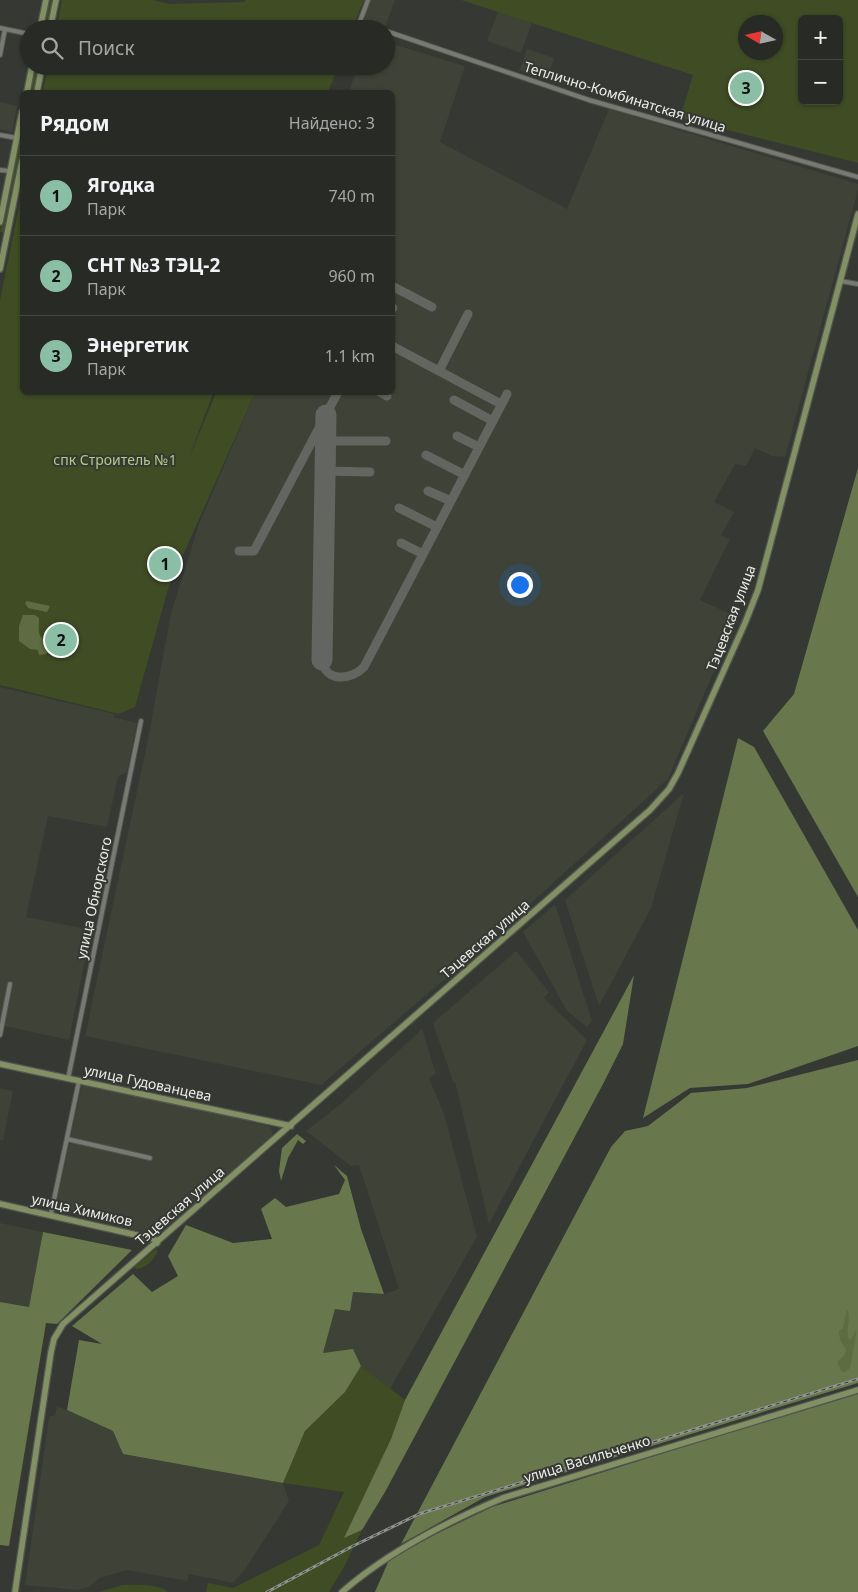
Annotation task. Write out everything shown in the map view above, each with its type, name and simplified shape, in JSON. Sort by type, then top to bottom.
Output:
[{"type":"main road","points":[[42,20],[46,0]]},
{"type":"main road","points":[[52,20],[56,0]]},
{"type":"main road","points":[[27,90],[30,75]]},
{"type":"main road","points":[[37,90],[40,75]]},
{"type":"main road","points":[[0,222],[10,171],[20,139]]},
{"type":"main road","points":[[0,269],[3,244],[20,170]]},
{"type":"main road","name":"Тэцевская улица","points":[[14,1592],[54,1339],[63,1324],[644,816],[669,789],[690,747],[758,590],[858,214]]},
{"type":"main road","name":"улица Гудованцева","points":[[0,1064],[291,1126]]},
{"type":"main road","name":"улица Химиков","points":[[0,1204],[51,1214],[154,1239],[157,1243]]},
{"type":"main road","name":"улица Васильченко","points":[[342,1592],[397,1552],[468,1513],[502,1498],[858,1390]]},
{"type":"street","points":[[360,20],[368,0]]},
{"type":"street","points":[[0,28],[20,32]]},
{"type":"street","points":[[0,55],[5,29]]},
{"type":"street","name":"Теплично-Комбинатская улица","points":[[395,35],[590,100],[858,178]]},
{"type":"street","points":[[0,135],[20,139]]},
{"type":"street","points":[[0,170],[10,171]]},
{"type":"street","points":[[840,282],[858,284]]},
{"type":"street","name":"улица Обнорского","points":[[68,1079],[141,721]]},
{"type":"street","points":[[0,1035],[10,984]]},
{"type":"street","points":[[51,1214],[79,1081]]},
{"type":"street","points":[[67,1139],[150,1158]]},
{"type":"shaded area","points":[[369,0],[395,0],[388,20],[361,20]]},
{"type":"shaded area","points":[[498,11],[532,23],[521,53],[487,41]]},
{"type":"shaded area","points":[[395,45],[465,66],[440,142],[567,209],[609,109],[858,184],[858,190],[785,457],[772,456],[755,448],[746,466],[735,464],[714,502],[734,512],[721,535],[730,539],[700,600],[737,617],[668,779],[519,914],[510,918],[479,947],[479,950],[321,1085],[85,1036],[148,739],[171,613],[199,524],[254,395],[395,395],[395,90],[350,89],[355,75],[395,75]]},
{"type":"shaded area","points":[[527,49],[554,58],[547,79],[520,70]]},
{"type":"shaded area","points":[[0,102],[17,106],[12,132],[0,129]]},
{"type":"shaded area","points":[[858,468],[858,897],[763,731],[794,694]]},
{"type":"shaded area","points":[[27,601],[50,606],[47,612],[28,608],[25,603]]},
{"type":"shaded area","points":[[23,615],[35,615],[39,618],[40,636],[49,642],[49,651],[46,654],[39,655],[38,650],[30,649],[19,641],[19,626]]},
{"type":"shaded area","points":[[0,687],[115,714],[113,717],[137,723],[127,772],[118,777],[107,827],[48,816],[26,917],[91,930],[69,1040],[0,1025]]},
{"type":"shaded area","points":[[738,738],[754,747],[858,930],[858,1046],[748,1084],[690,1088],[643,1118]]},
{"type":"shaded area","points":[[684,793],[651,908],[599,1006],[565,900]]},
{"type":"shaded area","points":[[555,904],[592,1021],[587,1027],[567,1011],[523,932]]},
{"type":"shaded area","points":[[516,951],[549,992],[544,998],[587,1040],[489,1224],[455,1081],[453,1082],[433,1023]]},
{"type":"shaded area","points":[[634,975],[623,1044],[603,1084],[385,1492],[362,1530],[344,1538],[391,1439],[405,1400]]},
{"type":"shaded area","points":[[422,1029],[436,1074],[429,1078],[444,1114],[477,1237],[390,1389],[361,1366],[353,1350],[323,1353],[335,1309],[353,1292],[384,1294],[399,1289],[359,1165],[351,1166],[306,1131],[342,1103]]},
{"type":"shaded area","points":[[858,1060],[858,1383],[485,1497],[401,1544],[611,1147],[625,1131],[648,1126],[691,1093],[747,1088]]},
{"type":"shaded area","points":[[82,1084],[269,1126],[272,1130],[272,1136],[159,1236],[55,1210]]},
{"type":"shaded area","points":[[0,1088],[13,1091],[3,1141],[0,1140]]},
{"type":"shaded area","points":[[297,1134],[306,1141],[303,1144],[298,1140],[288,1158],[281,1181],[279,1171],[282,1148]]},
{"type":"shaded area","points":[[334,1165],[347,1176],[361,1229],[384,1294],[353,1292],[350,1311],[335,1309],[323,1353],[353,1349],[361,1366],[345,1392],[305,1431],[283,1483],[123,1454],[113,1431],[67,1410],[79,1340],[102,1344],[72,1326],[133,1274],[152,1292],[178,1276],[168,1256],[186,1225],[233,1243],[272,1239],[261,1209],[275,1198],[286,1207],[339,1194],[345,1180]]},
{"type":"shaded area","points":[[0,1223],[43,1232],[29,1307],[0,1302]]},
{"type":"shaded area","points":[[43,1232],[132,1250],[57,1324],[46,1323],[9,1546],[0,1545],[0,1302],[29,1307]]},
{"type":"shaded area","points":[[847,1309],[849,1317],[848,1337],[850,1341],[857,1329],[850,1368],[842,1372],[837,1362],[844,1356],[846,1350],[840,1340],[839,1331],[843,1328]]},
{"type":"shaded area","points":[[858,1392],[858,1592],[375,1592],[389,1560],[436,1534],[492,1507]]},
{"type":"shaded area","points":[[57,1406],[113,1431],[123,1454],[283,1483],[289,1501],[244,1571],[233,1583],[189,1574],[187,1581],[127,1570],[100,1578],[89,1587],[77,1590],[25,1585],[49,1417],[55,1415]]},
{"type":"green space","points":[[48,0],[54,0],[50,20],[44,20]]},
{"type":"green space","points":[[62,0],[152,0],[170,4],[243,2],[247,0],[364,0],[356,20],[58,20]]},
{"type":"green space","points":[[461,0],[858,0],[858,163],[680,118],[693,75]]},
{"type":"green space","points":[[33,75],[38,75],[34,90],[29,90]]},
{"type":"green space","points":[[46,75],[335,75],[329,90],[43,90]]},
{"type":"green space","points":[[19,141],[20,157],[5,233],[0,232]]},
{"type":"green space","name":"спк Строитель №1","points":[[20,202],[20,395],[212,395],[189,458],[215,395],[254,395],[168,589],[135,707],[119,714],[0,685],[0,300]]},
{"type":"green space","points":[[156,1249],[158,1251],[149,1263],[139,1269],[134,1267]]},
{"type":"green space","points":[[361,1366],[405,1400],[391,1439],[345,1537],[362,1530],[329,1592],[206,1592],[208,1583],[233,1588],[319,1545],[344,1492],[283,1483],[305,1431],[345,1392]]},
{"type":"green space","points":[[122,1585],[152,1586],[168,1592],[99,1592]]},
{"type":"taxiway","points":[[395,288],[432,307]]},
{"type":"taxiway","points":[[439,371],[468,314]]},
{"type":"taxiway","points":[[395,348],[501,404]]},
{"type":"taxiway","points":[[322,660],[328,673],[333,676],[346,677],[353,675],[364,667],[507,394]]},
{"type":"taxiway","points":[[239,551],[254,551],[336,395]]},
{"type":"taxiway","points":[[454,400],[493,421]]},
{"type":"taxiway","points":[[457,436],[479,447]]},
{"type":"taxiway","points":[[326,441],[386,441]]},
{"type":"taxiway","points":[[426,455],[465,475]]},
{"type":"taxiway","points":[[325,471],[370,472]]},
{"type":"taxiway","points":[[428,491],[451,501]]},
{"type":"taxiway","points":[[399,508],[437,527]]},
{"type":"taxiway","points":[[401,543],[423,554]]},
{"type":"runway","points":[[322,660],[326,415]]},
{"type":"railway","points":[[267,1592],[351,1547],[419,1514],[858,1379]]},
{"type":"place","name":"Энергетик","points":[[746,88]]},
{"type":"place","name":"Ягодка","points":[[165,564]]},
{"type":"place","name":"СНТ №3 ТЭЦ-2","points":[[61,640]]}]
